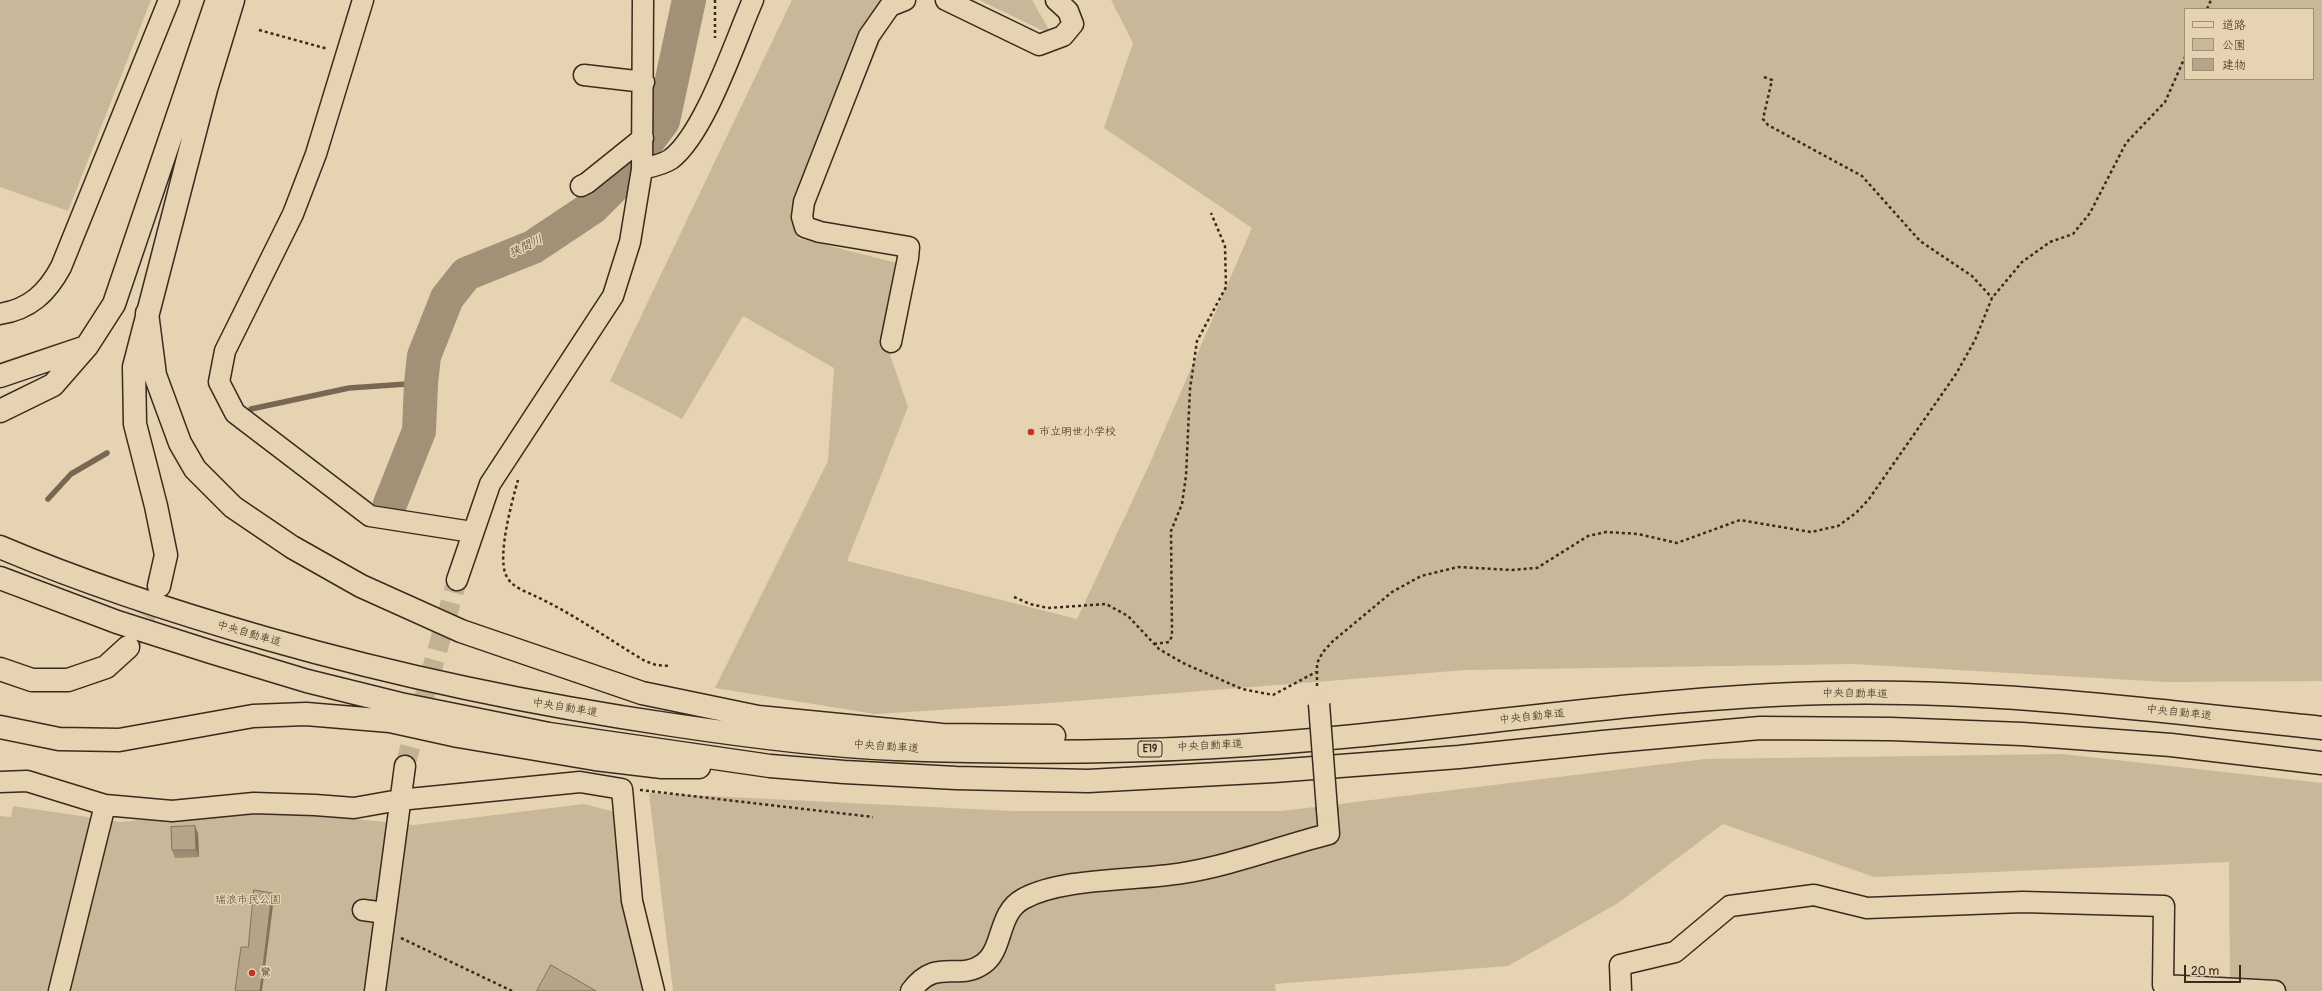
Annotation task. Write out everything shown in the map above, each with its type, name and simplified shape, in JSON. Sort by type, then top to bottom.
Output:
[{"type":"highway","points":[[0,412],[53,385],[87,346],[114,304],[217,0]]},
{"type":"highway","points":[[159,586],[166,555],[156,506],[135,424],[134,367],[206,89],[233,0]]},
{"type":"highway","points":[[147,313],[155,375],[180,443],[195,469],[233,507],[292,547],[361,586],[454,628],[642,693],[758,717],[942,734],[1099,737],[1119,750]]},
{"type":"highway","points":[[0,376],[87,346]]},
{"type":"highway","name":"中央自動車道","points":[[0,547],[126,595],[219,625],[388,671],[521,701],[739,735],[890,749],[1004,752],[1223,746],[1371,734],[1705,699],[1829,693],[1999,696],[2322,728]]},
{"type":"highway","points":[[0,578],[117,622],[211,652],[307,681],[400,704],[549,734],[770,766]]},
{"type":"highway","points":[[0,669],[32,680],[68,680],[106,667],[128,647]]},
{"type":"highway","points":[[0,727],[59,739],[119,740],[253,716],[306,714],[390,721],[458,736],[610,761],[662,767],[770,766],[956,778],[1088,781],[1274,771],[1451,758],[1603,742],[1760,728],[1891,729],[2022,734],[2171,745],[2322,762]]},
{"type":"street","points":[[0,314],[14,312],[39,298],[51,285],[61,267],[169,0]]},
{"type":"street","points":[[362,0],[347,55],[316,154],[294,214],[225,351],[219,382],[235,413],[370,516],[472,532]]},
{"type":"street","points":[[457,580],[472,532],[490,484],[613,296],[630,242],[642,170],[644,89],[643,0]]},
{"type":"street","points":[[642,170],[670,160],[690,139],[716,90],[753,0]]},
{"type":"street","points":[[891,342],[909,247],[820,232],[805,227],[802,217],[804,202],[869,36],[890,6],[905,0]]},
{"type":"street","points":[[946,0],[1039,45],[1063,36],[1073,24],[1068,11],[1056,0]]},
{"type":"street","points":[[584,75],[644,89]]},
{"type":"street","points":[[581,186],[587,183],[643,138]]},
{"type":"street","points":[[911,991],[920,979],[929,973],[968,969],[983,965],[991,957],[1006,916],[1022,899],[1062,886],[1183,873],[1244,858],[1329,834],[1319,704]]},
{"type":"street","points":[[375,991],[404,766]]},
{"type":"street","points":[[0,782],[28,781],[104,805],[172,811],[254,804],[354,808],[399,800],[580,782],[622,789],[632,901],[654,991]]},
{"type":"street","points":[[59,991],[104,805]]},
{"type":"street","points":[[1621,991],[1620,965],[1674,952],[1730,906],[1814,894],[1867,908],[2023,902],[2164,906],[2163,985],[2275,991]]},
{"type":"street","points":[[363,910],[385,913]]},
{"type":"path","points":[[259,30],[347,55]]},
{"type":"path","points":[[1319,704],[1316,672],[1323,652],[1333,641],[1392,592],[1421,576],[1458,567],[1512,570],[1537,568],[1588,536],[1606,532],[1638,534],[1677,543],[1740,520],[1811,532],[1838,526],[1856,513],[1869,499],[1956,374],[1975,340],[1992,298],[2022,262],[2050,242],[2073,234],[2090,213],[2126,143],[2165,102],[2184,59]]},
{"type":"path","points":[[1764,77],[1772,80],[1763,119],[1768,125],[1862,176],[1920,241],[1972,276],[1992,298]]},
{"type":"path","points":[[1154,644],[1169,642],[1172,636],[1171,531],[1182,504],[1186,476],[1190,389],[1197,341],[1226,287],[1225,246],[1211,213]]},
{"type":"path","points":[[518,477],[503,563],[506,576],[515,586],[559,607],[645,661],[670,666]]},
{"type":"path","points":[[1014,597],[1030,604],[1048,608],[1106,604],[1128,616],[1159,650],[1183,663],[1242,689],[1258,693],[1273,695],[1316,672]]},
{"type":"path","points":[[622,789],[714,797],[873,817]]},
{"type":"path","points":[[397,936],[512,991]]},
{"type":"green space","points":[[0,0],[151,0],[68,211],[0,187]]},
{"type":"green space","points":[[792,0],[914,0],[896,4],[798,238],[913,267],[890,355],[908,407],[847,561],[1077,619],[1150,463],[1252,228],[1104,128],[1133,43],[1111,0],[2322,0],[2322,681],[2167,682],[1853,664],[1466,670],[1050,703],[875,714],[715,688],[828,461],[834,368],[743,316],[682,419],[610,381]]},
{"type":"green space","points":[[979,0],[1032,0],[1052,35]]},
{"type":"green space","points":[[2062,754],[2322,783],[2322,991],[2230,991],[2229,862],[1874,877],[1723,824],[1618,903],[1508,966],[1275,984],[1276,991],[673,991],[649,793],[1012,811],[1282,811],[1705,759]]},
{"type":"green space","name":"瑞浪市民公園","points":[[584,804],[615,812],[621,865],[642,991],[0,991],[0,816],[11,817],[13,806],[121,822],[248,808],[414,825]]},
{"type":"building","points":[[195,826],[196,850],[172,850],[171,827]]},
{"type":"building","points":[[254,890],[272,893],[260,991],[235,991],[241,947],[248,947]]},
{"type":"building","points":[[551,965],[596,991],[537,991]]},
{"type":"waterway","name":"狭間川","points":[[390,504],[419,431],[424,356],[447,298],[466,274],[533,247],[593,207],[614,186],[663,121],[689,0]]},
{"type":"waterway","points":[[251,409],[349,388],[421,383]]},
{"type":"waterway","points":[[48,499],[71,474],[107,453]]},
{"type":"tunnel","points":[[405,766],[457,580]]},
{"type":"tunnel","points":[[129,645],[159,587]]},
{"type":"place","name":"市立明世小学校","points":[[1031,432]]},
{"type":"place","name":"鸞","points":[[252,973]]}]
